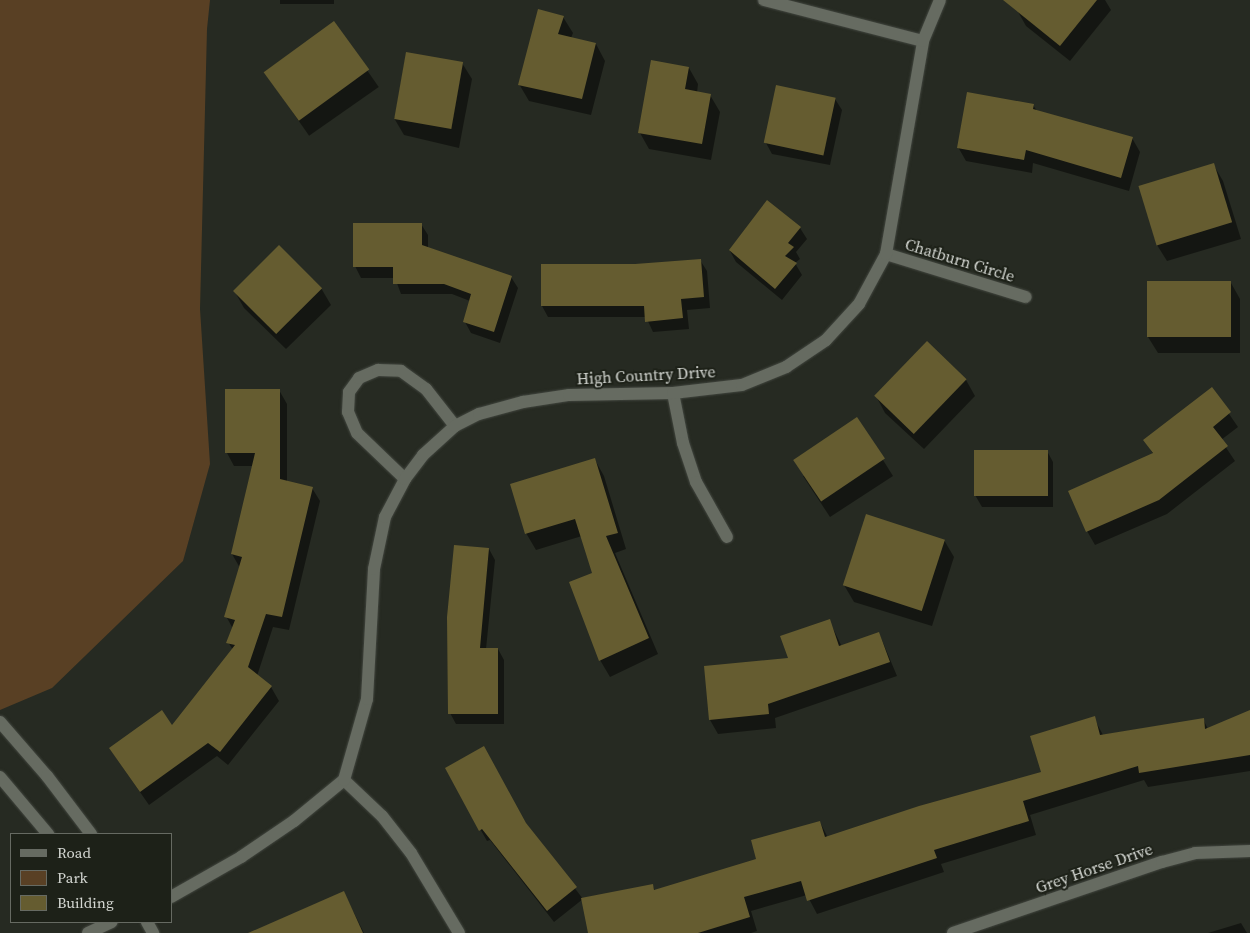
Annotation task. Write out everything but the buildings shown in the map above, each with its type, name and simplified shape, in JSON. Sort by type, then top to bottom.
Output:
[{"type":"street","points":[[764,0],[923,41]]},
{"type":"street","name":"High Country Drive","points":[[344,780],[367,699],[374,569],[385,518],[405,480],[423,455],[455,426],[478,414],[523,402],[569,395],[673,393],[742,385],[786,367],[826,340],[860,304],[886,254],[923,41],[940,0]]},
{"type":"street","name":"Chatburn Circle","points":[[886,254],[1026,297]]},
{"type":"street","points":[[405,480],[357,433],[348,412],[349,392],[359,378],[378,370],[401,371],[426,390],[455,426]]},
{"type":"street","points":[[673,393],[683,443],[696,482],[727,537]]},
{"type":"street","points":[[0,722],[47,776],[89,833]]},
{"type":"street","points":[[0,777],[47,833]]},
{"type":"street","points":[[172,897],[241,857],[294,822],[344,780],[382,816],[411,853],[460,933]]},
{"type":"street","name":"Grey Horse Drive","points":[[953,933],[1162,862],[1195,853],[1250,851]]},
{"type":"street","points":[[88,933],[108,925]]},
{"type":"green space","points":[[0,0],[210,0],[207,29],[200,309],[210,464],[183,561],[52,688],[0,710]]}]
